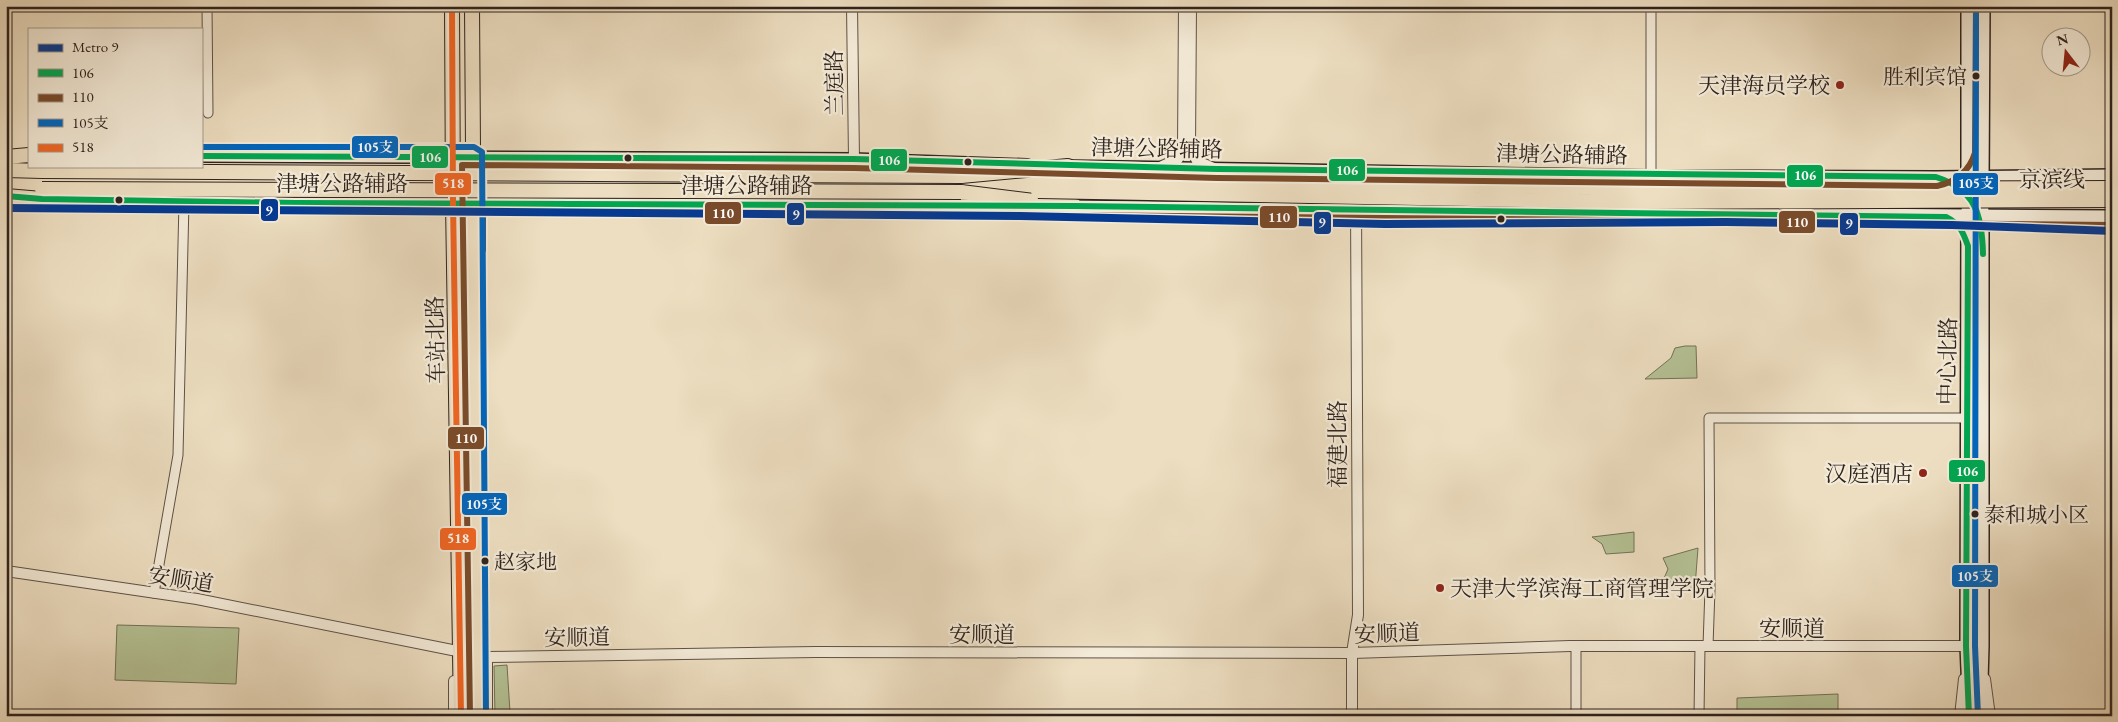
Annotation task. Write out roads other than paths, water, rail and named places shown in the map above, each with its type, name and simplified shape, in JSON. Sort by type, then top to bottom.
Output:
[{"type":"main road","name":"车站北路","points":[[452,6],[458,653],[461,673],[461,716]]},
{"type":"main road","name":"车站北路","points":[[472,6],[482,657],[477,672],[477,716]]},
{"type":"main road","name":"中心北路","points":[[1967,6],[1967,193],[1976,216],[1983,246],[1983,663],[1981,716]]},
{"type":"main road","name":"中心北路","points":[[1969,716],[1966,646],[1968,246],[1983,177],[1984,6]]},
{"type":"main road","points":[[1936,178],[1946,175],[1957,168],[1964,156],[1967,144]]},
{"type":"main road","points":[[6,157],[28,155]]},
{"type":"main road","name":"津塘公路辅路","points":[[202,156],[854,159],[1156,168],[1651,176],[1936,178],[2112,175]]},
{"type":"main road","points":[[961,176],[1068,166]]},
{"type":"main road","name":"京滨线","points":[[6,170],[961,176],[1038,185],[1629,202],[2112,200]]},
{"type":"main road","points":[[1936,178],[1953,184],[1967,193]]},
{"type":"main road","name":"京滨线","points":[[42,194],[961,192],[1038,185],[1648,189],[2112,188]]},
{"type":"main road","points":[[6,190],[42,194]]},
{"type":"main road","points":[[961,192],[1075,206]]},
{"type":"main road","name":"津塘公路辅路","points":[[42,194],[184,202],[1075,206],[1937,216],[2112,216]]},
{"type":"main road","points":[[6,196],[42,194]]},
{"type":"main road","points":[[1937,216],[1950,219],[1958,224],[1965,234],[1968,246]]},
{"type":"street","points":[[207,6],[208,114]]},
{"type":"street","name":"兰庭路","points":[[852,6],[854,159]]},
{"type":"street","points":[[1156,168],[1178,159],[1183,148],[1184,6]]},
{"type":"street","points":[[1192,6],[1190,148],[1197,161],[1217,169]]},
{"type":"street","points":[[1651,6],[1651,176]]},
{"type":"street","name":"福建北路","points":[[1352,716],[1352,653],[1358,616],[1356,171]]},
{"type":"street","points":[[154,593],[178,455],[184,202]]},
{"type":"street","points":[[1699,716],[1710,589],[1709,418],[1966,418]]},
{"type":"street","name":"安顺道","points":[[6,571],[206,601],[482,657],[816,652],[1352,653],[1576,646],[1966,646]]},
{"type":"street","points":[[1576,646],[1576,716]]},
{"type":"street","points":[[454,716],[458,653]]},
{"type":"street","points":[[482,657],[487,716]]},
{"type":"street","points":[[1960,716],[1967,663]]},
{"type":"street","points":[[1983,663],[1990,716]]},
{"type":"metro line","name":"9","points":[[6,208],[1020,216],[1385,224],[1726,222],[1952,225],[2112,231]]},
{"type":"place","name":"胜利宾馆","points":[[1976,76]]},
{"type":"place","name":"天津海员学校","points":[[1840,85]]},
{"type":"place","name":"汉庭酒店","points":[[1923,473]]},
{"type":"place","name":"泰和城小区","points":[[1975,514]]},
{"type":"place","name":"赵家地","points":[[485,561]]},
{"type":"place","name":"天津大学滨海工商管理学院","points":[[1440,588]]}]
